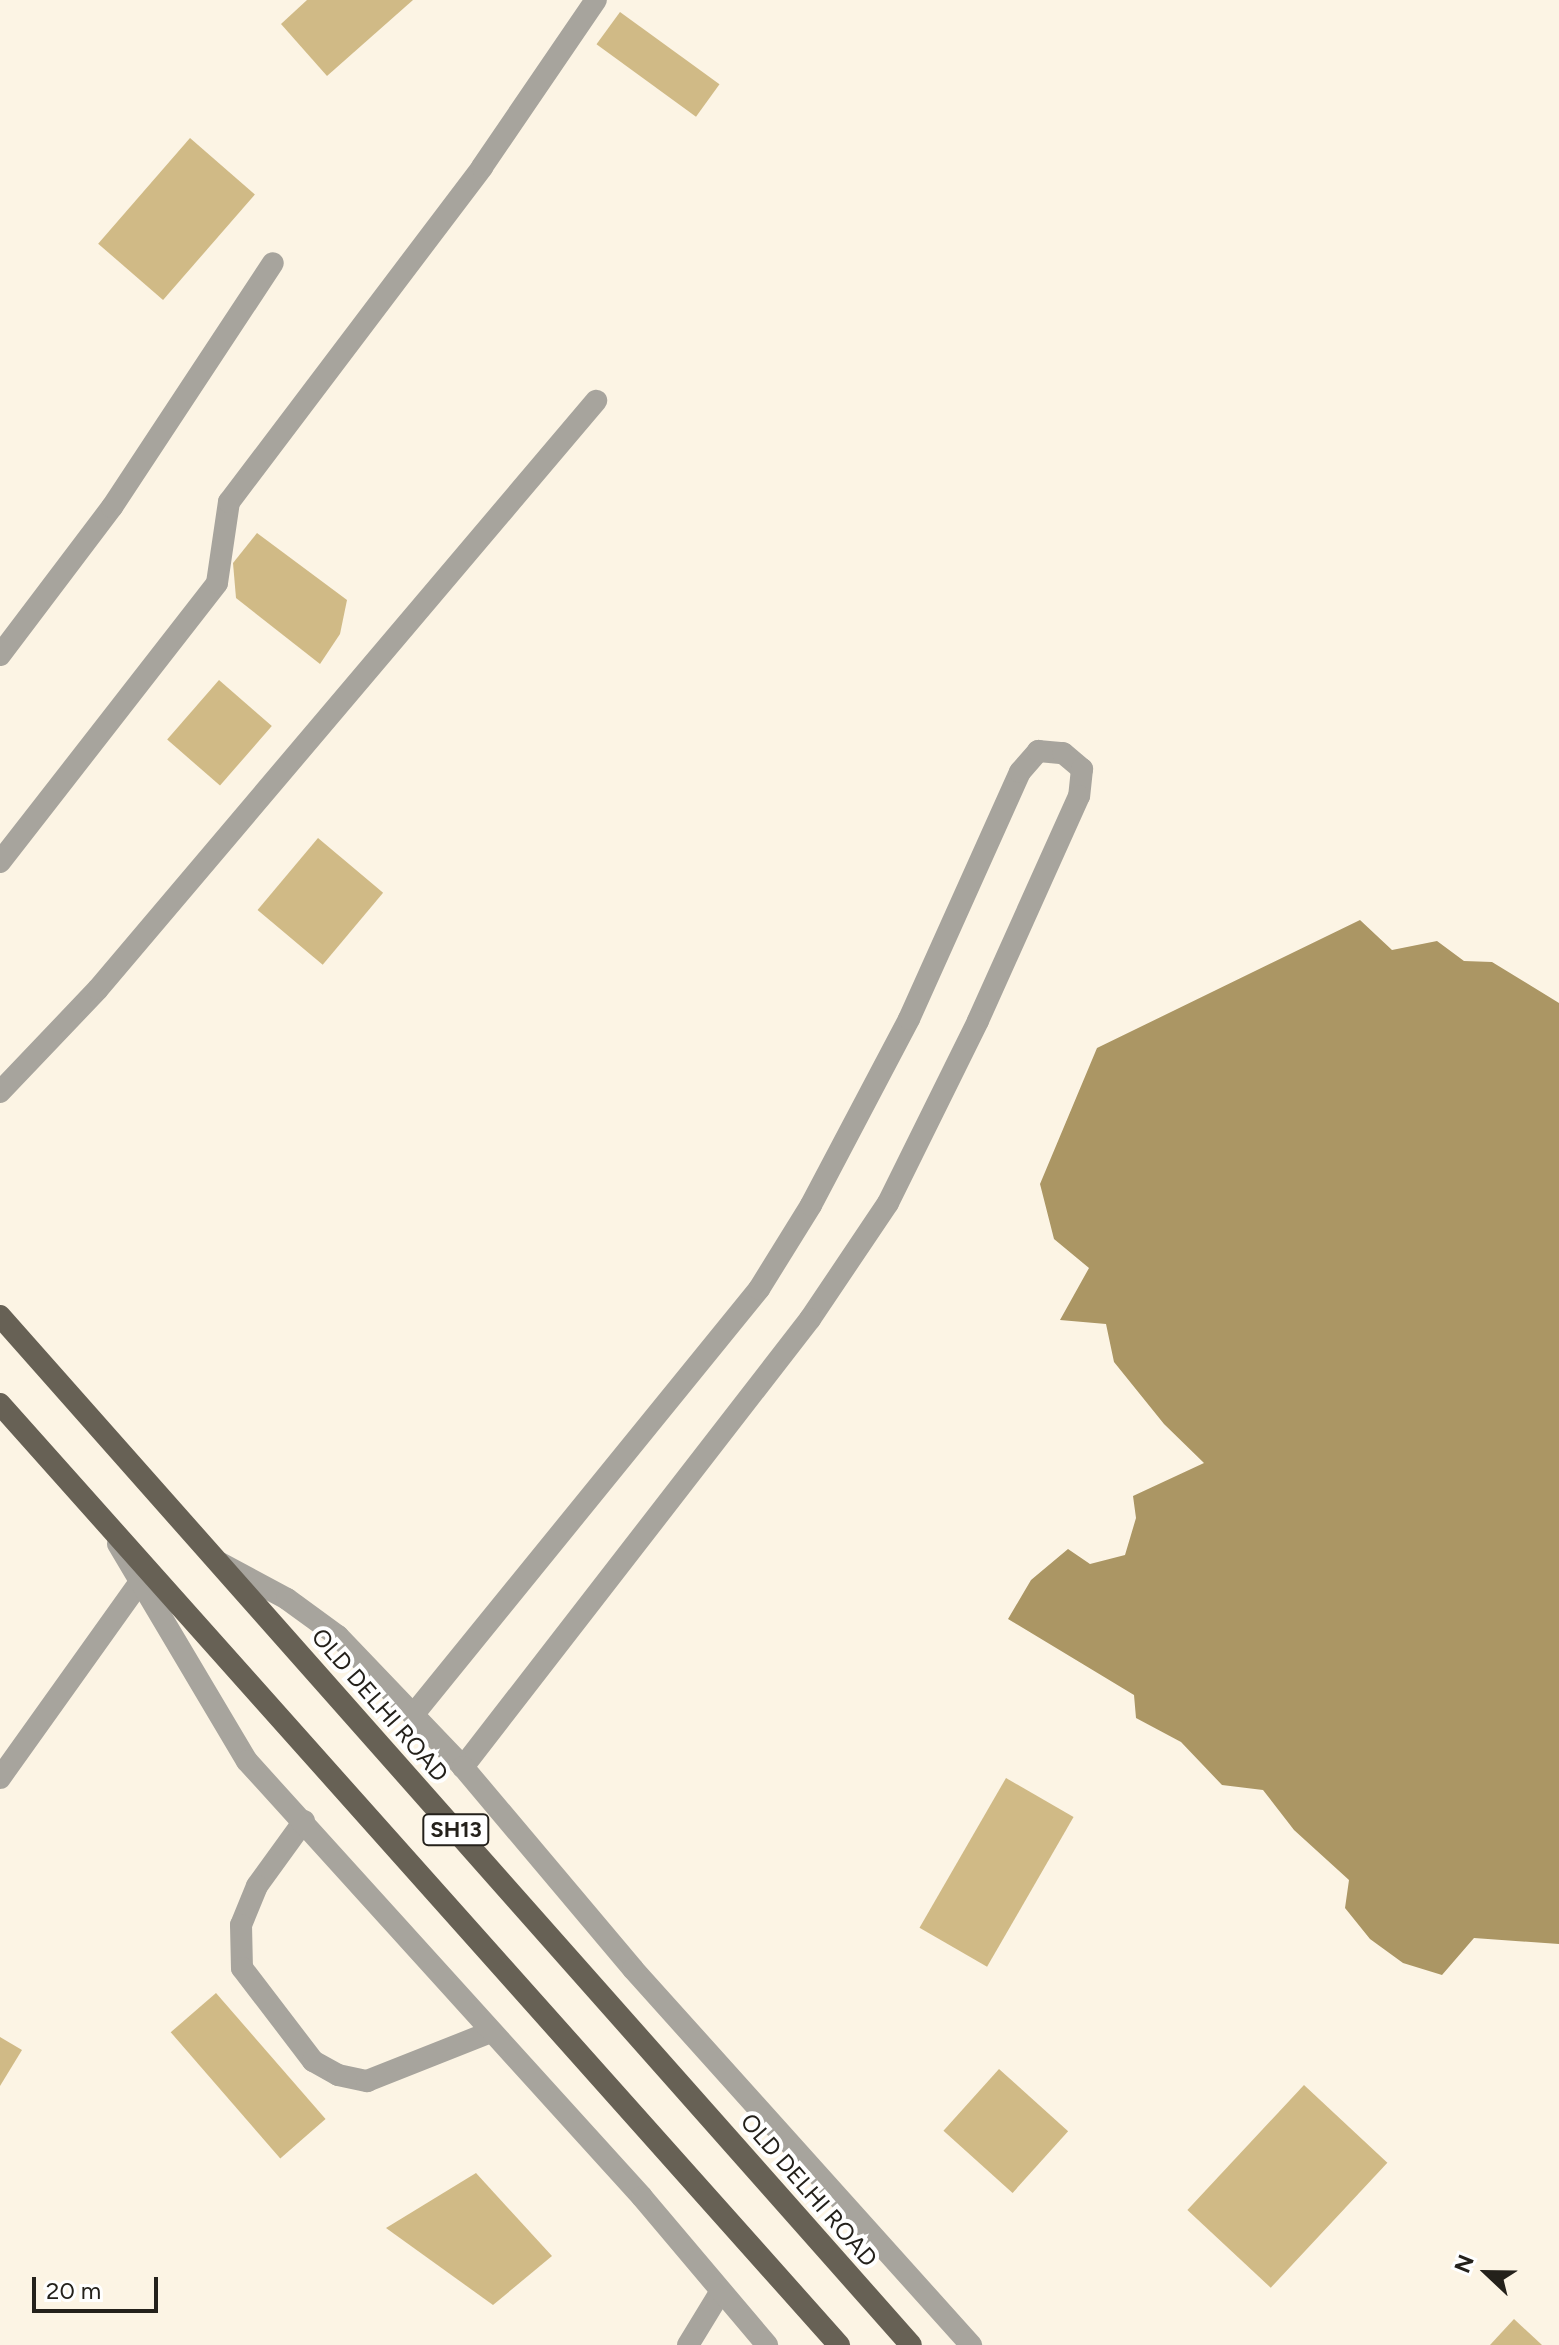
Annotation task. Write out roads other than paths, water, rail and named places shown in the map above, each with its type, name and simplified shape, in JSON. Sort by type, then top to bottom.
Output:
[{"type":"main road","name":"OLD DELHI ROAD","points":[[0,1316],[911,2345]]},
{"type":"main road","name":"SH13","points":[[0,1404],[839,2345]]},
{"type":"street","points":[[0,862],[217,583],[229,502],[482,167],[596,0]]},
{"type":"street","points":[[0,655],[112,507],[273,263]]},
{"type":"street","points":[[0,1092],[98,989],[596,401]]},
{"type":"street","points":[[413,1715],[759,1289],[811,1205],[909,1019],[1020,772],[1038,751],[1063,753],[1082,769],[1079,796],[978,1021],[888,1203],[820,1307],[463,1767]]},
{"type":"street","points":[[106,1523],[247,1761],[304,1821],[767,2345]]},
{"type":"street","points":[[219,1562],[287,1599],[338,1636],[463,1767],[643,1980],[971,2345]]},
{"type":"street","points":[[0,1778],[140,1582]]},
{"type":"street","points":[[304,1821],[257,1886],[241,1925],[242,1968],[313,2061],[338,2075],[367,2081],[491,2032]]},
{"type":"street","points":[[688,2345],[721,2291]]}]
